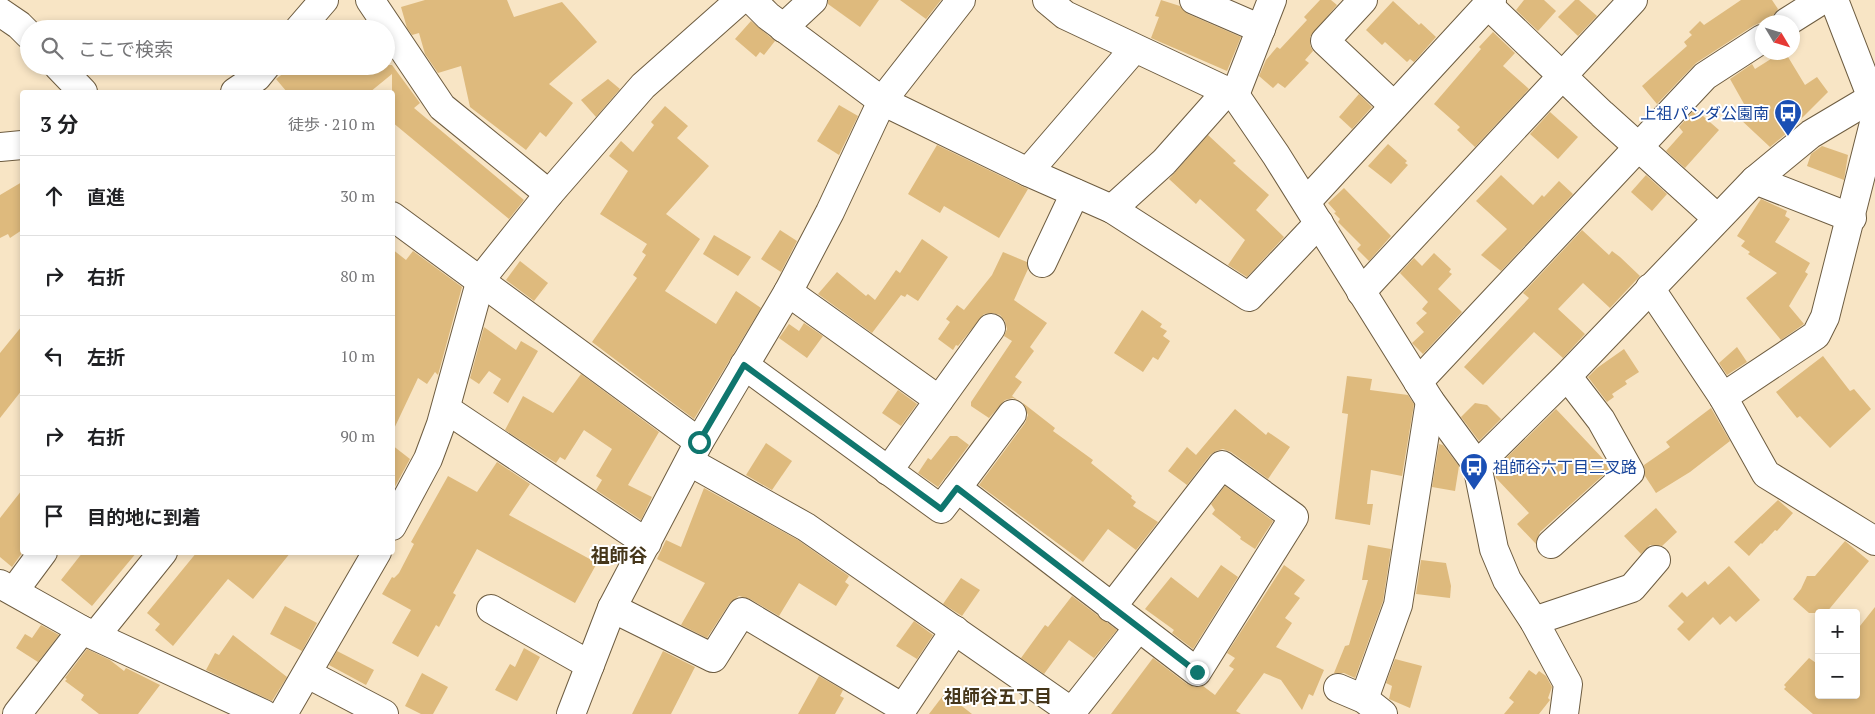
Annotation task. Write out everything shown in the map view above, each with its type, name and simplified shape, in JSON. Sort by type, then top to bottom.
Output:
[{"type":"street","points":[[307,20],[324,0]]},
{"type":"street","points":[[370,0],[383,20]]},
{"type":"street","points":[[396,512],[428,459],[446,409],[481,280],[549,194],[643,86],[740,0]]},
{"type":"street","points":[[752,0],[783,28],[882,101],[1028,172],[1112,209],[1249,297],[1394,106],[1490,3],[1561,75],[1717,218]]},
{"type":"street","points":[[783,28],[813,0]]},
{"type":"street","points":[[571,714],[612,608],[694,452],[788,292],[830,212],[882,101],[962,0]]},
{"type":"street","points":[[1047,0],[1065,15],[1231,93],[1312,212],[1424,392],[1477,465],[1494,549],[1507,580],[1534,621],[1568,684],[1564,714]]},
{"type":"street","points":[[1194,0],[1261,29]]},
{"type":"street","points":[[1112,209],[1164,162],[1231,93],[1261,29],[1272,0]]},
{"type":"street","points":[[1363,0],[1325,41],[1394,106]]},
{"type":"street","points":[[1361,292],[1561,75],[1633,0]]},
{"type":"street","points":[[1798,15],[1822,0]]},
{"type":"street","points":[[1477,465],[1567,376],[1755,180],[1811,134],[1875,96],[1868,88],[1834,0]]},
{"type":"street","points":[[0,12],[20,26]]},
{"type":"street","points":[[395,37],[442,107],[549,194]]},
{"type":"street","points":[[1338,688],[1374,707],[1398,605],[1424,392],[1638,147],[1705,76],[1755,44]]},
{"type":"street","points":[[1028,172],[1134,49]]},
{"type":"street","points":[[67,75],[81,90]]},
{"type":"street","points":[[239,90],[265,79]]},
{"type":"street","points":[[1723,397],[1816,335],[1825,317],[1852,218],[1875,119]]},
{"type":"street","points":[[0,147],[20,146]]},
{"type":"street","points":[[1755,180],[1852,218]]},
{"type":"street","points":[[1042,262],[1075,193]]},
{"type":"street","points":[[395,218],[481,280],[694,452],[955,630],[1071,713],[1138,628]]},
{"type":"street","points":[[1650,288],[1723,397],[1766,474],[1875,541]]},
{"type":"street","points":[[788,292],[939,400]]},
{"type":"street","points":[[888,471],[992,328]]},
{"type":"street","points":[[744,365],[941,509],[1012,414]]},
{"type":"street","points":[[1551,544],[1630,472],[1600,420],[1567,376]]},
{"type":"street","points":[[446,409],[647,543]]},
{"type":"street","points":[[957,488],[1111,608],[1197,672],[1294,516],[1222,465],[1111,608]]},
{"type":"street","points":[[41,555],[4,587],[89,633],[264,714]]},
{"type":"street","points":[[17,714],[160,555]]},
{"type":"street","points":[[283,714],[308,674],[375,555]]},
{"type":"street","points":[[1534,621],[1632,588],[1656,560]]},
{"type":"street","points":[[612,608],[713,658],[742,612],[903,708],[955,630]]},
{"type":"street","points":[[491,609],[590,665]]},
{"type":"street","points":[[308,674],[384,714]]},
{"type":"building","points":[[425,0],[507,0],[514,17],[562,2],[597,42],[549,84],[573,103],[546,137],[540,132],[526,150],[470,107],[461,66],[438,73],[425,54],[419,33],[412,35],[407,28],[401,7]]},
{"type":"building","points":[[828,0],[879,0],[860,27],[828,4]]},
{"type":"building","points":[[900,0],[941,0],[926,19]]},
{"type":"building","points":[[1161,0],[1180,6],[1188,14],[1241,37],[1227,71],[1151,38],[1159,17],[1155,16]]},
{"type":"building","points":[[1320,0],[1331,0],[1337,5],[1310,37],[1310,45],[1313,51],[1305,60],[1309,63],[1285,88],[1278,83],[1273,88],[1259,76],[1266,60],[1277,47],[1280,49],[1307,20],[1304,17]]},
{"type":"building","points":[[1524,0],[1544,0],[1556,11],[1538,31],[1516,10]]},
{"type":"building","points":[[1575,0],[1579,0],[1597,16],[1578,36],[1558,17]]},
{"type":"building","points":[[1741,0],[1772,0],[1778,9],[1774,15],[1755,15],[1755,25],[1696,63],[1657,104],[1642,86],[1687,46],[1684,42],[1692,35],[1689,32],[1700,21],[1704,25]]},
{"type":"building","points":[[1393,1],[1419,25],[1421,23],[1436,37],[1414,62],[1410,59],[1407,62],[1385,42],[1382,45],[1366,30]]},
{"type":"building","points":[[751,21],[775,41],[764,55],[760,52],[756,57],[735,39]]},
{"type":"building","points":[[1493,32],[1515,53],[1503,66],[1529,89],[1475,147],[1457,130],[1460,127],[1434,104]]},
{"type":"building","points":[[1769,60],[1790,60],[1805,85],[1817,77],[1828,92],[1787,133],[1770,147],[1740,119],[1748,111],[1730,79],[1752,64],[1755,69]]},
{"type":"building","points":[[395,69],[420,103],[414,108],[524,200],[509,219],[395,124],[395,90],[392,90],[392,75],[395,75]]},
{"type":"building","points":[[281,75],[391,75],[372,90],[285,90],[276,79]]},
{"type":"building","points":[[608,79],[620,89],[596,117],[581,100]]},
{"type":"building","points":[[1359,94],[1372,107],[1352,129],[1339,117]]},
{"type":"building","points":[[839,105],[858,116],[839,155],[817,141]]},
{"type":"building","points":[[665,106],[688,126],[677,138],[709,166],[666,214],[700,239],[665,291],[716,324],[736,291],[761,308],[694,419],[592,342],[637,278],[633,275],[646,255],[642,252],[647,244],[600,214],[628,171],[609,156],[621,141],[633,152],[654,125],[651,122]]},
{"type":"building","points":[[1695,109],[1719,130],[1685,168],[1666,151],[1683,132],[1679,127]]},
{"type":"building","points":[[1550,112],[1578,137],[1558,159],[1530,134]]},
{"type":"building","points":[[1208,135],[1236,161],[1233,163],[1269,195],[1256,210],[1284,237],[1247,277],[1228,265],[1245,240],[1200,199],[1196,204],[1169,179]]},
{"type":"building","points":[[1388,144],[1407,161],[1405,163],[1408,165],[1391,184],[1368,166]]},
{"type":"building","points":[[937,145],[1028,189],[999,238],[944,206],[940,213],[908,194]]},
{"type":"building","points":[[1822,146],[1848,155],[1844,180],[1807,166],[1811,154]]},
{"type":"building","points":[[1501,175],[1533,205],[1542,195],[1544,197],[1559,181],[1573,194],[1501,271],[1481,255],[1507,229],[1476,201]]},
{"type":"building","points":[[1646,175],[1667,194],[1652,211],[1631,192]]},
{"type":"building","points":[[20,183],[20,231],[10,238],[8,234],[0,238],[0,195]]},
{"type":"building","points":[[1344,188],[1391,236],[1369,261],[1357,249],[1361,245],[1338,222],[1340,219],[1328,203]]},
{"type":"building","points":[[1761,199],[1787,211],[1785,216],[1790,219],[1775,242],[1810,263],[1805,272],[1808,274],[1789,306],[1804,324],[1781,340],[1746,298],[1777,273],[1748,254],[1750,252],[1741,246],[1745,241],[1737,236]]},
{"type":"building","points":[[780,230],[797,241],[781,272],[761,259]]},
{"type":"building","points":[[1582,230],[1609,255],[1612,251],[1640,276],[1610,308],[1583,283],[1558,309],[1585,334],[1563,358],[1534,332],[1483,385],[1464,367],[1529,298],[1523,293]]},
{"type":"building","points":[[714,235],[751,257],[738,276],[703,254]]},
{"type":"building","points":[[922,239],[948,257],[918,301],[907,294],[905,297],[901,295],[872,333],[818,294],[837,272],[866,296],[868,294],[875,300],[896,270],[900,273]]},
{"type":"building","points":[[395,251],[406,260],[413,251],[462,287],[438,375],[435,372],[427,384],[418,378],[395,427]]},
{"type":"building","points":[[1003,252],[1027,262],[1028,269],[1014,300],[1047,323],[1030,347],[1034,351],[1015,377],[1022,382],[1012,396],[1019,401],[1013,398],[1005,400],[989,418],[971,406],[971,402],[1012,341],[1004,336],[1007,329],[1005,321],[1000,315],[993,313],[984,314],[953,350],[938,339],[950,322],[946,319],[957,305],[964,310],[992,275]]},
{"type":"building","points":[[1434,253],[1451,269],[1449,272],[1452,274],[1438,289],[1462,312],[1423,354],[1412,343],[1424,332],[1416,323],[1427,313],[1422,309],[1428,302],[1400,273],[1414,258],[1422,266]]},
{"type":"building","points":[[520,261],[548,283],[534,301],[506,280]]},
{"type":"building","points":[[1142,310],[1162,324],[1160,327],[1167,331],[1163,336],[1170,341],[1158,360],[1153,357],[1143,372],[1114,353]]},
{"type":"building","points":[[804,323],[823,336],[807,358],[779,338],[789,324],[799,331]]},
{"type":"building","points":[[484,327],[516,350],[521,341],[538,351],[508,403],[493,393],[501,379],[489,371],[479,384],[470,378]]},
{"type":"building","points":[[20,328],[20,393],[0,418],[0,353]]},
{"type":"building","points":[[1737,347],[1747,362],[1727,375],[1719,363]]},
{"type":"building","points":[[1624,349],[1639,372],[1625,381],[1627,384],[1612,394],[1614,397],[1607,402],[1588,377],[1597,368]]},
{"type":"building","points":[[1823,356],[1850,391],[1854,389],[1871,409],[1830,448],[1800,416],[1797,418],[1776,392]]},
{"type":"building","points":[[581,374],[659,432],[628,485],[652,497],[641,520],[596,490],[602,480],[596,476],[612,449],[584,430],[565,460],[560,457],[556,463],[505,430],[523,396],[553,413]]},
{"type":"building","points":[[1347,376],[1372,379],[1370,390],[1408,395],[1414,404],[1402,476],[1371,470],[1367,504],[1373,504],[1370,525],[1335,519],[1348,414],[1342,413]]},
{"type":"building","points":[[898,390],[917,404],[901,426],[882,413]]},
{"type":"building","points":[[1023,403],[1055,428],[1053,431],[1093,460],[1091,463],[1132,496],[1131,498],[1136,502],[1133,506],[1158,522],[1136,550],[1108,529],[1083,562],[979,485],[1025,423],[1028,415]]},
{"type":"building","points":[[1475,403],[1487,405],[1501,419],[1479,441],[1461,417]]},
{"type":"building","points":[[1711,408],[1730,441],[1690,472],[1656,493],[1645,476],[1644,465],[1670,447],[1666,442]]},
{"type":"building","points":[[1235,409],[1266,435],[1268,432],[1290,447],[1268,479],[1231,452],[1223,449],[1210,455],[1187,485],[1168,471],[1187,447],[1196,455]]},
{"type":"building","points":[[1556,409],[1606,462],[1610,469],[1540,532],[1536,544],[1517,524],[1529,513],[1496,478],[1494,470]]},
{"type":"building","points":[[950,436],[957,436],[969,445],[938,487],[918,473],[928,458],[931,460]]},
{"type":"building","points":[[766,443],[792,461],[772,490],[746,475]]},
{"type":"building","points":[[1439,444],[1443,445],[1459,466],[1455,491],[1432,487]]},
{"type":"building","points":[[395,447],[410,459],[395,486]]},
{"type":"building","points":[[497,462],[530,484],[509,515],[597,563],[575,603],[477,549],[453,593],[456,595],[439,627],[436,625],[418,657],[392,643],[411,610],[382,594],[392,577],[394,578],[399,573],[414,544],[411,542],[448,476],[477,492]]},
{"type":"building","points":[[1225,486],[1273,521],[1255,549],[1240,539],[1241,537],[1212,514],[1215,510],[1211,504]]},
{"type":"building","points":[[704,488],[798,540],[849,576],[845,582],[849,585],[836,606],[799,583],[779,616],[750,599],[739,596],[729,604],[707,638],[681,625],[705,583],[657,559],[666,540],[681,547]]},
{"type":"building","points":[[20,493],[21,555],[12,567],[0,557],[0,518]]},
{"type":"building","points":[[1778,500],[1793,513],[1777,531],[1775,530],[1749,556],[1734,542]]},
{"type":"building","points":[[1656,508],[1677,532],[1662,546],[1650,545],[1641,554],[1624,536]]},
{"type":"building","points":[[1845,541],[1869,561],[1829,609],[1815,609],[1815,613],[1809,613],[1793,599],[1801,589],[1807,576],[1815,576]]},
{"type":"building","points":[[1368,545],[1391,549],[1383,601],[1355,678],[1344,673],[1334,673],[1345,646],[1349,645],[1368,580],[1362,580]]},
{"type":"building","points":[[81,555],[134,555],[92,606],[61,580]]},
{"type":"building","points":[[195,555],[289,555],[253,599],[228,579],[173,646],[155,630],[160,624],[147,613]]},
{"type":"building","points":[[1421,560],[1446,563],[1451,586],[1450,598],[1416,594]]},
{"type":"building","points":[[1221,565],[1238,577],[1193,649],[1172,633],[1174,630],[1145,609],[1171,577],[1198,598]]},
{"type":"building","points":[[1284,565],[1305,580],[1294,594],[1300,598],[1285,618],[1292,623],[1276,647],[1324,670],[1313,696],[1309,694],[1302,710],[1281,680],[1264,673],[1236,711],[1241,714],[1111,714],[1153,658],[1187,684],[1195,687],[1203,686],[1215,695],[1234,669],[1229,666],[1235,658],[1227,653]]},
{"type":"building","points":[[1729,566],[1760,600],[1736,622],[1730,616],[1720,625],[1713,617],[1689,641],[1677,629],[1684,622],[1668,606],[1682,592],[1687,597],[1705,581],[1708,585]]},
{"type":"building","points":[[961,578],[980,590],[962,616],[943,604]]},
{"type":"building","points":[[1072,596],[1117,630],[1094,658],[1069,640],[1044,674],[1021,658],[1045,625],[1048,627]]},
{"type":"building","points":[[285,606],[317,623],[302,651],[270,634]]},
{"type":"building","points":[[1875,607],[1875,714],[1813,714],[1784,689],[1786,687],[1784,685],[1809,658],[1815,662],[1815,699],[1860,699],[1860,626]]},
{"type":"building","points":[[914,621],[933,635],[917,659],[896,646]]},
{"type":"building","points":[[41,625],[59,635],[38,662],[16,648],[25,634],[32,638]]},
{"type":"building","points":[[233,635],[287,677],[272,701],[206,670],[215,653],[219,655]]},
{"type":"building","points":[[524,648],[540,657],[517,701],[495,690],[510,664],[515,667]]},
{"type":"building","points":[[87,649],[110,660],[124,671],[126,668],[160,685],[138,714],[99,714],[81,700],[84,695],[65,681],[67,679],[65,678]]},
{"type":"building","points":[[337,651],[374,670],[366,685],[329,665]]},
{"type":"building","points":[[663,651],[695,667],[671,714],[632,714]]},
{"type":"building","points":[[1395,659],[1422,666],[1410,708],[1389,699],[1392,686],[1386,683]]},
{"type":"building","points":[[1529,670],[1536,675],[1539,671],[1546,676],[1552,687],[1548,698],[1550,700],[1539,714],[1504,714],[1514,702],[1509,698]]},
{"type":"building","points":[[422,673],[448,687],[433,714],[421,714],[405,706]]},
{"type":"building","points":[[819,676],[843,690],[840,696],[844,698],[835,714],[798,714]]},
{"type":"building","points":[[945,693],[972,714],[929,714]]},
{"type":"place","name":"上祖パンダ公園南","points":[[1788,137]]},
{"type":"place","name":"祖師谷六丁目三叉路","points":[[1474,491]]},
{"type":"district","name":"祖師谷","points":[[619,554]]},
{"type":"district","name":"祖師谷五丁目","points":[[998,696]]},
{"type":"route","points":[[699,442],[744,365],[941,509],[957,488],[1111,608],[1197,672]]}]
